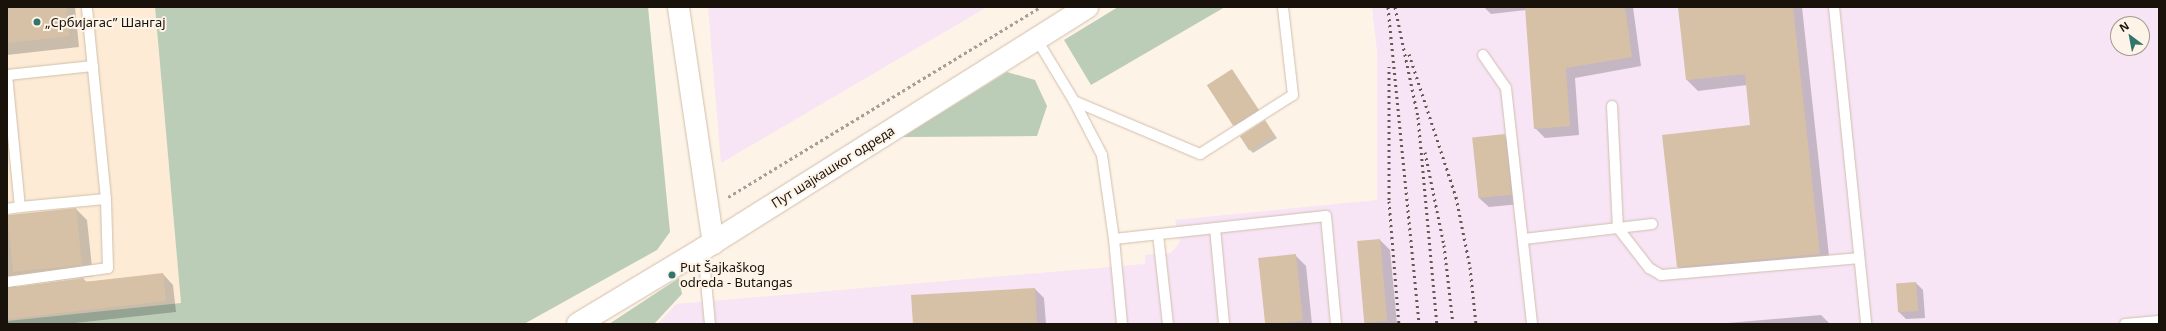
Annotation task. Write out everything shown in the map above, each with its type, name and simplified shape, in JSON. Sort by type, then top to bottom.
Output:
[{"type":"street","points":[[678,7],[708,210],[708,246]]},
{"type":"street","name":"Пут шајкашког одреда","points":[[578,324],[708,246],[1087,7]]},
{"type":"lane","points":[[7,282],[108,268],[106,199],[87,7]]},
{"type":"lane","points":[[1074,101],[1200,154],[1293,95],[1283,7]]},
{"type":"lane","points":[[1834,7],[1858,258],[1866,324]]},
{"type":"lane","points":[[1036,38],[1074,101],[1102,155],[1114,239],[1122,324]]},
{"type":"lane","points":[[1483,56],[1506,88],[1524,239],[1532,324]]},
{"type":"lane","points":[[20,207],[7,75],[93,66]]},
{"type":"lane","points":[[1612,106],[1618,228],[1640,258],[1649,268],[1661,276],[1858,258]]},
{"type":"lane","points":[[7,208],[106,199]]},
{"type":"lane","points":[[1114,239],[1326,216],[1336,324]]},
{"type":"lane","points":[[1524,239],[1652,224]]},
{"type":"lane","points":[[1215,228],[1224,324]]},
{"type":"lane","points":[[1158,234],[1168,324]]},
{"type":"lane","points":[[708,246],[710,324]]},
{"type":"lane","points":[[2125,324],[2159,320]]},
{"type":"path","points":[[708,210],[1040,7]]},
{"type":"shaded area","points":[[7,7],[155,7],[181,303],[7,321]]},
{"type":"shaded area","points":[[708,7],[987,7],[721,163]]},
{"type":"shaded area","points":[[1372,7],[2159,7],[2159,324],[658,324],[676,304],[1145,264],[1145,255],[1171,253],[1180,242],[1175,220],[1377,200],[1377,51]]},
{"type":"green space","points":[[155,7],[648,7],[670,232],[657,250],[524,324],[7,324],[7,321],[181,303]]},
{"type":"green space","points":[[1118,7],[1225,7],[1091,85],[1064,40]]},
{"type":"green space","points":[[1007,72],[1035,80],[1047,106],[1037,136],[903,137]]},
{"type":"green space","points":[[679,278],[682,294],[654,324],[609,324]]},
{"type":"building","name":"„Србијагас” Шангај","points":[[7,7],[66,7],[69,36],[7,43]]},
{"type":"building","points":[[1525,7],[1625,7],[1632,57],[1566,68],[1570,126],[1534,129]]},
{"type":"building","points":[[1678,7],[1793,7],[1820,254],[1677,267],[1662,135],[1750,125],[1745,74],[1686,80]]},
{"type":"building","points":[[1232,69],[1258,109],[1233,126],[1207,85]]},
{"type":"building","points":[[1265,120],[1274,134],[1249,151],[1240,136]]},
{"type":"building","points":[[1505,134],[1511,195],[1479,198],[1472,137]]},
{"type":"building","points":[[76,208],[82,265],[13,272],[7,215]]},
{"type":"building","points":[[1380,239],[1387,321],[1364,323],[1357,241]]},
{"type":"building","points":[[1296,254],[1303,321],[1265,324],[1258,258]]},
{"type":"building","points":[[163,273],[166,301],[7,319],[7,288],[84,278],[84,282]]},
{"type":"building","points":[[1916,282],[1918,311],[1898,312],[1896,283]]},
{"type":"building","points":[[1035,288],[1037,324],[913,324],[911,295]]},
{"type":"railway","points":[[1388,7],[1419,324]]},
{"type":"railway","points":[[1395,7],[1418,117],[1437,324]]},
{"type":"railway","points":[[1409,54],[1456,197],[1470,267],[1476,324]]},
{"type":"railway","points":[[1389,66],[1389,201],[1399,324]]},
{"type":"railway","points":[[1425,152],[1444,245],[1453,324]]},
{"type":"place","name":"„Србијагас” Шангај","points":[[37,22]]},
{"type":"place","name":"Put Šajkaškog odreda - Butangas","points":[[672,275]]}]
